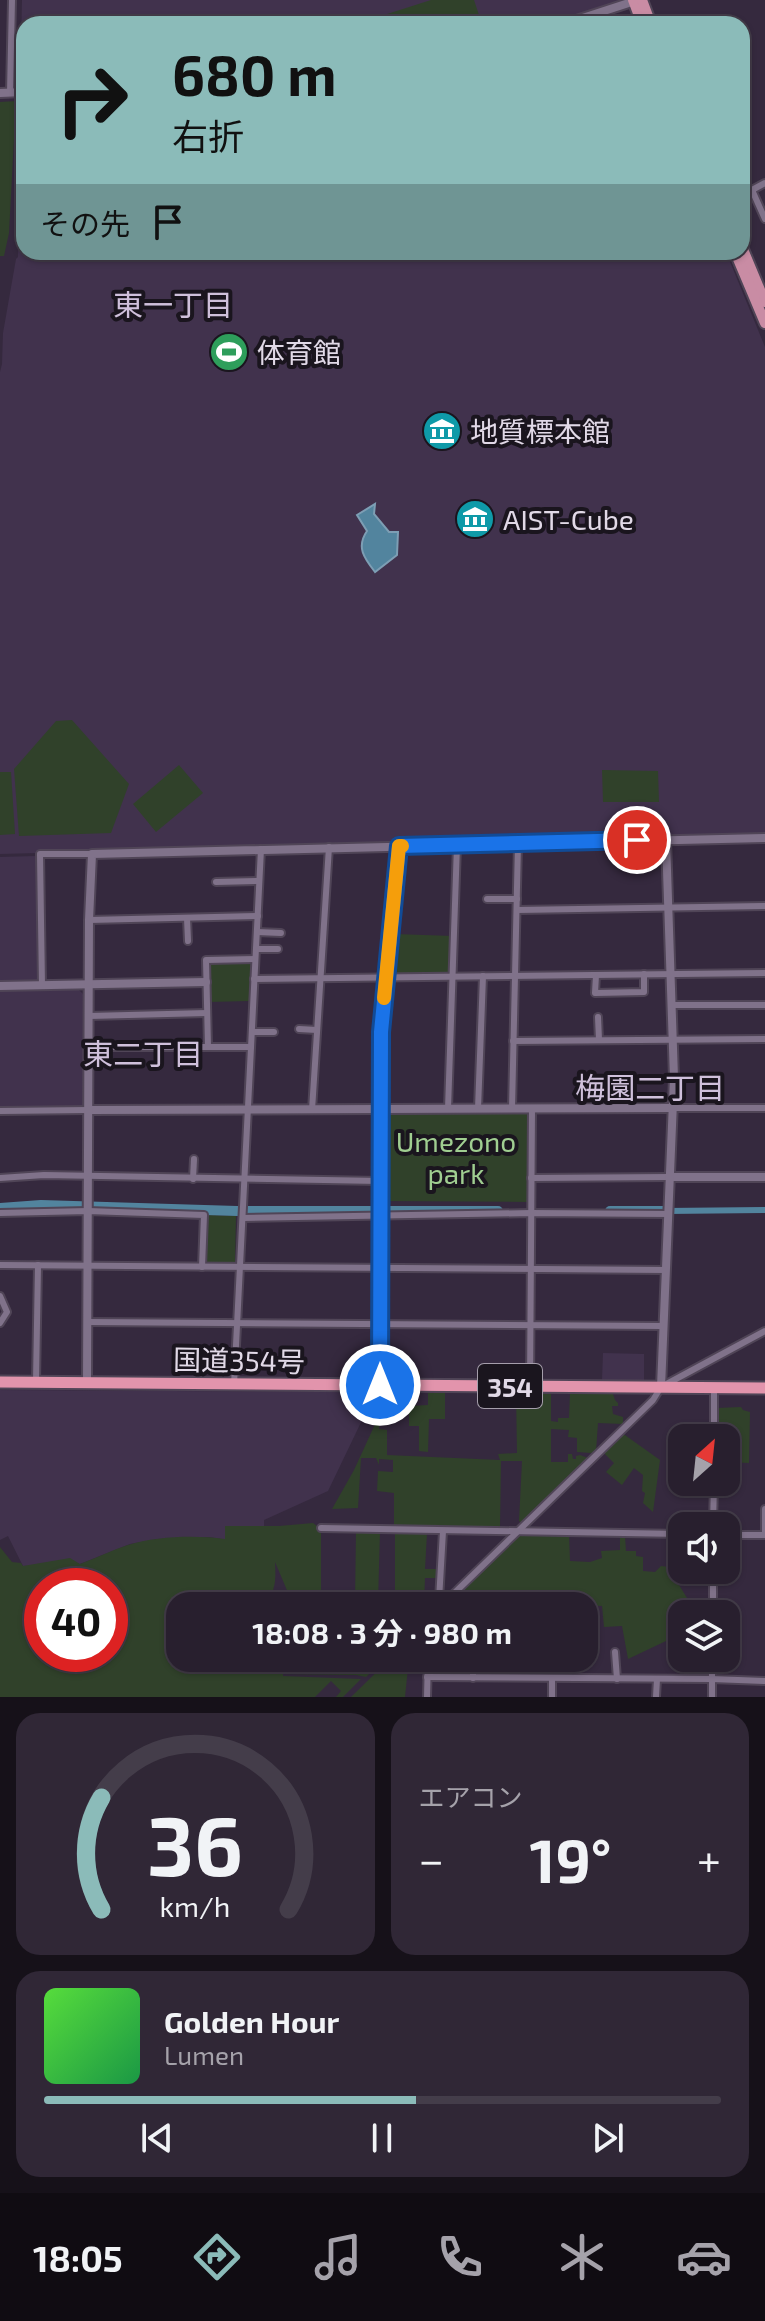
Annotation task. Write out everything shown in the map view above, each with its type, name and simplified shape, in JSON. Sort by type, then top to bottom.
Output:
[{"type":"highway","name":"国道354号","points":[[0,1382],[765,1388]]},
{"type":"main road","points":[[738,260],[765,323]]},
{"type":"main road","points":[[747,260],[765,302]]},
{"type":"street","points":[[10,93],[12,0]]},
{"type":"street","points":[[588,16],[637,0]]},
{"type":"street","points":[[0,93],[16,93]]},
{"type":"street","points":[[765,183],[752,190],[765,219]]},
{"type":"street","points":[[42,986],[40,854],[765,838]]},
{"type":"street","points":[[455,1592],[653,1400],[661,1387],[673,1108],[673,1005],[666,840]]},
{"type":"street","points":[[512,1109],[518,843]]},
{"type":"street","points":[[448,1109],[457,845]]},
{"type":"street","points":[[380,1385],[381,1032],[399,846]]},
{"type":"street","points":[[312,1110],[329,847]]},
{"type":"street","points":[[234,1385],[261,849]]},
{"type":"street","points":[[87,1383],[92,854]]},
{"type":"street","points":[[216,882],[259,881]]},
{"type":"street","points":[[487,899],[517,899]]},
{"type":"street","points":[[517,910],[765,906]]},
{"type":"street","points":[[89,920],[258,916]]},
{"type":"street","points":[[187,918],[188,941]]},
{"type":"street","points":[[257,932],[281,933]]},
{"type":"street","points":[[256,949],[278,949]]},
{"type":"street","points":[[208,1047],[206,960],[255,959]]},
{"type":"street","points":[[254,979],[765,973]]},
{"type":"street","points":[[596,975],[595,993],[644,992],[644,974]]},
{"type":"street","points":[[478,1109],[483,976]]},
{"type":"street","points":[[0,986],[206,982]]},
{"type":"street","points":[[673,1005],[765,1005]]},
{"type":"street","points":[[89,1016],[207,1013]]},
{"type":"street","points":[[598,1017],[599,1040]]},
{"type":"street","points":[[299,1029],[317,1030]]},
{"type":"street","points":[[252,1032],[274,1032]]},
{"type":"street","points":[[513,1041],[765,1039]]},
{"type":"street","points":[[88,1047],[251,1047]]},
{"type":"street","points":[[0,1111],[765,1108]]},
{"type":"street","points":[[530,1387],[532,1109]]},
{"type":"street","points":[[193,1179],[194,1159]]},
{"type":"street","points":[[0,1178],[44,1175],[380,1181]]},
{"type":"street","points":[[531,1178],[765,1177]]},
{"type":"street","points":[[0,1213],[88,1207],[204,1215],[202,1267]]},
{"type":"street","points":[[243,1217],[669,1212]]},
{"type":"street","points":[[0,1265],[666,1270]]},
{"type":"street","points":[[36,1383],[38,1265]]},
{"type":"street","points":[[0,1296],[7,1312],[0,1323]]},
{"type":"street","points":[[87,1322],[664,1326]]},
{"type":"street","points":[[661,1387],[765,1331]]},
{"type":"street","points":[[714,1388],[714,1424]]},
{"type":"street","points":[[740,1535],[765,1535],[765,1509]]},
{"type":"street","points":[[321,1528],[668,1534]]},
{"type":"street","points":[[439,1592],[443,1531]]},
{"type":"street","points":[[615,1652],[617,1679]]},
{"type":"street","points":[[427,1672],[427,1697]]},
{"type":"street","points":[[473,1672],[473,1678]]},
{"type":"street","points":[[712,1672],[712,1697]]},
{"type":"street","points":[[427,1677],[765,1681]]},
{"type":"street","points":[[552,1679],[552,1697]]},
{"type":"street","points":[[656,1697],[657,1679]]},
{"type":"shaded area","points":[[22,0],[621,0],[573,16],[22,16]]},
{"type":"shaded area","points":[[16,259],[729,260],[765,347],[765,834],[0,854],[0,372],[3,333]]},
{"type":"shaded area","points":[[36,856],[38,980],[0,982],[0,857]]},
{"type":"shaded area","points":[[78,989],[84,995],[84,1105],[81,1108],[0,1108],[0,991]]},
{"type":"shaded area","points":[[603,1353],[644,1354],[644,1380],[602,1380]]},
{"type":"shaded area","points":[[0,1390],[365,1392],[365,1414],[328,1491],[264,1520],[264,1526],[226,1526],[226,1540],[209,1537],[158,1539],[130,1544],[80,1564],[23,1566],[8,1536],[0,1540]]},
{"type":"green space","points":[[431,0],[474,0],[479,16],[381,16]]},
{"type":"green space","points":[[16,101],[9,233],[4,256],[0,256],[0,102]]},
{"type":"green space","points":[[72,720],[129,784],[111,833],[19,836],[14,769],[56,721]]},
{"type":"green space","points":[[179,765],[203,793],[156,832],[133,804]]},
{"type":"green space","points":[[602,770],[658,771],[659,802],[603,802]]},
{"type":"green space","points":[[0,772],[11,772],[15,834],[0,835]]},
{"type":"green space","points":[[395,934],[453,936],[450,974],[391,974]]},
{"type":"green space","points":[[208,962],[251,963],[249,1001],[209,1002]]},
{"type":"green space","name":"Umezono park","points":[[389,1112],[529,1113],[529,1202],[383,1201],[383,1117]]},
{"type":"green space","points":[[207,1215],[236,1216],[235,1265],[205,1264]]},
{"type":"green space","points":[[428,1393],[445,1393],[445,1419],[429,1419],[428,1452],[419,1451],[419,1426],[409,1426],[409,1406],[428,1405]]},
{"type":"green space","points":[[516,1393],[551,1394],[551,1421],[558,1422],[558,1418],[569,1418],[570,1393],[613,1394],[618,1406],[612,1406],[613,1414],[623,1417],[623,1424],[598,1423],[596,1451],[591,1453],[577,1452],[577,1438],[568,1437],[569,1430],[551,1429],[551,1462],[568,1462],[568,1454],[572,1454],[573,1459],[580,1455],[588,1458],[523,1524],[519,1521],[522,1461],[501,1461],[500,1528],[394,1526],[394,1493],[377,1491],[378,1471],[393,1472],[393,1460],[379,1459],[379,1465],[376,1458],[361,1458],[358,1508],[332,1509],[377,1420],[380,1422],[379,1429],[387,1430],[387,1455],[500,1460],[498,1454],[517,1453]]},
{"type":"green space","points":[[741,1407],[750,1412],[749,1463],[740,1463],[740,1424],[716,1424],[717,1408]]},
{"type":"green space","points":[[622,1433],[660,1460],[653,1512],[643,1503],[643,1475],[634,1468],[622,1485],[606,1472],[614,1463],[603,1452]]},
{"type":"green space","points":[[313,1523],[321,1529],[321,1592],[288,1592],[275,1562],[272,1592],[166,1592],[166,1672],[371,1672],[366,1677],[283,1674],[361,1679],[343,1697],[336,1697],[341,1691],[331,1681],[315,1697],[0,1697],[0,1547],[12,1562],[23,1566],[70,1558],[80,1564],[139,1542],[176,1537],[225,1539],[225,1526]]},
{"type":"green space","points":[[356,1531],[380,1531],[378,1592],[355,1592]]},
{"type":"green space","points":[[395,1531],[427,1533],[425,1569],[436,1569],[438,1563],[438,1578],[425,1578],[424,1592],[395,1592]]},
{"type":"green space","points":[[519,1533],[569,1533],[570,1561],[590,1562],[602,1558],[601,1551],[620,1550],[620,1536],[625,1536],[626,1551],[636,1551],[636,1556],[643,1557],[643,1571],[655,1572],[661,1566],[668,1567],[668,1584],[680,1584],[688,1600],[668,1600],[668,1640],[628,1659],[622,1626],[604,1627],[598,1592],[458,1592]]},
{"type":"green space","points":[[377,1672],[408,1672],[405,1697],[351,1697]]},
{"type":"water","points":[[375,504],[374,514],[389,532],[398,532],[397,555],[375,572],[363,552],[362,542],[367,531],[357,515]]},
{"type":"waterway","points":[[0,1208],[41,1205],[237,1211],[498,1211]]},
{"type":"waterway","points":[[665,1211],[765,1210]]},
{"type":"waterway","points":[[610,1211],[664,1211]]},
{"type":"slow traffic","points":[[384,998],[399,846],[402,846]]},
{"type":"place","name":"体育館","points":[[229,352]]},
{"type":"place","name":"地質標本館","points":[[442,431]]},
{"type":"place","name":"AIST-Cube","points":[[475,519]]},
{"type":"district","name":"東一丁目","points":[[173,304]]},
{"type":"district","name":"東二丁目","points":[[143,1053]]},
{"type":"district","name":"梅園二丁目","points":[[650,1087]]},
{"type":"route","points":[[380,1385],[381,1032],[399,846],[637,840]]}]
